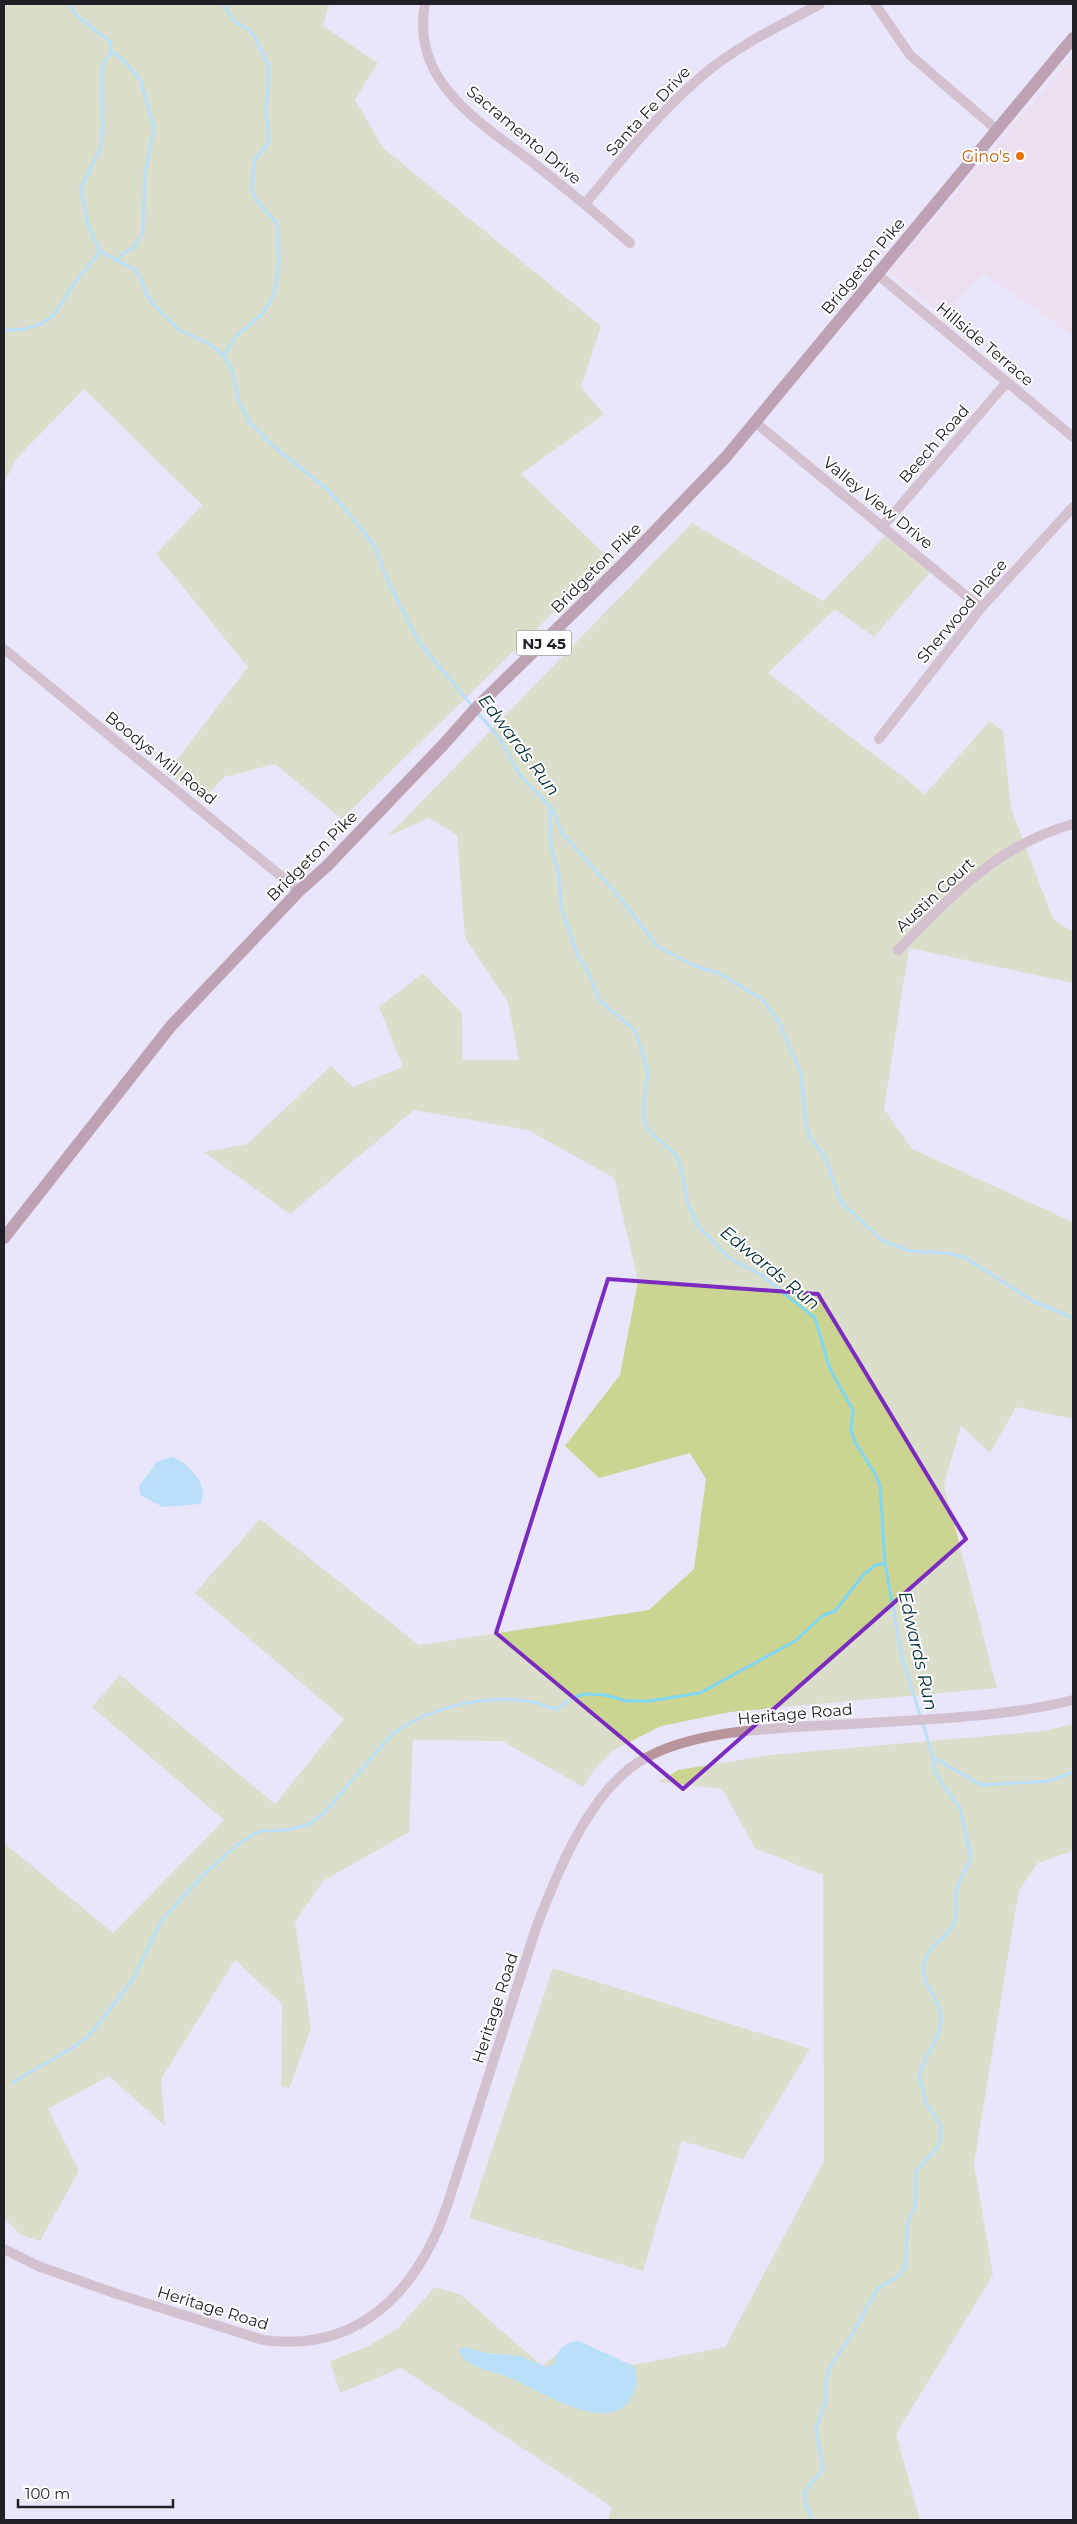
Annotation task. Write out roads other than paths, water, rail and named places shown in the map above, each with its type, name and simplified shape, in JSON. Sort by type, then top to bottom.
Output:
[{"type":"main road","name":"Bridgeton Pike","points":[[4,1238],[171,1026],[475,710],[627,560],[756,423],[1073,38]]},
{"type":"street","name":"Sacramento Drive","points":[[425,4],[423,20],[425,46],[441,81],[468,110],[497,136],[585,204],[630,242]]},
{"type":"street","name":"Santa Fe Drive","points":[[585,204],[648,129],[704,74],[739,50],[820,4]]},
{"type":"street","points":[[875,4],[910,55],[997,130]]},
{"type":"street","name":"Hillside Terrace","points":[[877,274],[1073,437]]},
{"type":"street","name":"Beech Road","points":[[884,526],[1008,382]]},
{"type":"street","name":"Valley View Drive","points":[[756,423],[884,526],[981,608]]},
{"type":"street","name":"Sherwood Place","points":[[879,738],[981,608],[1073,507]]},
{"type":"street","name":"Boodys Mill Road","points":[[4,649],[299,891]]},
{"type":"street","name":"Austin Court","points":[[898,950],[966,882],[987,866],[1035,837],[1073,824]]},
{"type":"street","name":"Heritage Road","points":[[4,2249],[32,2263],[117,2294],[263,2340],[285,2343],[318,2339],[348,2329],[369,2318],[388,2304],[406,2286],[429,2251],[448,2206],[536,1928],[550,1892],[582,1828],[619,1778],[649,1756],[692,1740],[787,1729],[1007,1712],[1073,1700]]},
{"type":"water","points":[[171,1457],[178,1459],[191,1469],[196,1476],[200,1483],[203,1497],[200,1504],[163,1507],[140,1495],[139,1486],[157,1462]]},
{"type":"water","points":[[579,2341],[635,2367],[637,2380],[634,2392],[630,2400],[619,2410],[605,2413],[589,2412],[572,2407],[510,2378],[474,2366],[462,2357],[458,2350],[465,2347],[486,2353],[520,2356],[546,2367],[554,2364],[559,2351],[565,2345]]},
{"type":"waterway","name":"Edwards Run","points":[[69,4],[77,16],[110,42],[111,51],[102,71],[103,126],[101,147],[81,188],[88,225],[100,251],[136,271],[142,281],[146,294],[154,305],[179,330],[208,343],[223,355],[232,369],[238,399],[250,423],[272,445],[329,491],[361,528],[375,547],[389,584],[419,642],[473,707]]},
{"type":"waterway","points":[[223,4],[235,22],[249,30],[256,39],[269,67],[266,111],[269,142],[254,161],[252,191],[256,200],[276,222],[279,264],[274,295],[263,313],[236,336],[224,356]]},
{"type":"waterway","points":[[111,51],[126,63],[141,81],[154,128],[145,174],[143,233],[135,246],[120,256],[118,261]]},
{"type":"waterway","points":[[4,329],[24,329],[47,320],[58,309],[79,277],[100,251]]},
{"type":"waterway","points":[[477,712],[500,739],[519,774],[553,810],[563,834],[620,898],[657,946],[690,964],[720,974],[762,999],[779,1022],[801,1074],[806,1125],[810,1137],[825,1157],[840,1200],[845,1206],[883,1241],[910,1251],[946,1253],[964,1257],[1033,1301],[1073,1318]]},
{"type":"waterway","name":"Edwards Run","points":[[550,806],[551,848],[559,874],[561,907],[578,956],[589,974],[600,1001],[632,1028],[637,1035],[648,1071],[644,1102],[644,1121],[649,1131],[675,1154],[679,1161],[689,1207],[698,1226],[729,1258],[761,1275],[815,1318],[830,1369],[853,1410],[851,1431],[855,1442],[875,1474],[880,1486],[885,1563],[902,1657],[933,1757],[934,1769],[960,1808],[971,1858],[957,1889],[955,1920],[949,1932],[926,1956],[923,1971],[927,1984],[940,2009],[941,2024],[936,2040],[924,2061],[919,2077],[926,2103],[941,2126],[940,2141],[937,2148],[916,2171],[915,2206],[907,2225],[906,2265],[898,2276],[877,2289],[854,2331],[830,2367],[826,2381],[826,2401],[816,2428],[823,2469],[804,2492],[806,2506],[813,2520]]},
{"type":"waterway","points":[[12,2083],[77,2045],[93,2031],[133,1979],[162,1920],[201,1877],[237,1845],[254,1834],[261,1831],[287,1830],[307,1825],[323,1814],[392,1734],[407,1725],[439,1710],[456,1705],[492,1700],[528,1701],[557,1709],[572,1698],[585,1694],[605,1695],[626,1701],[649,1701],[700,1693],[795,1641],[822,1616],[835,1611],[864,1574],[876,1565],[885,1563]]},
{"type":"waterway","points":[[934,1758],[981,1785],[1050,1781],[1073,1772]]},
{"type":"place","name":"Gino's","points":[[1020,156]]}]
